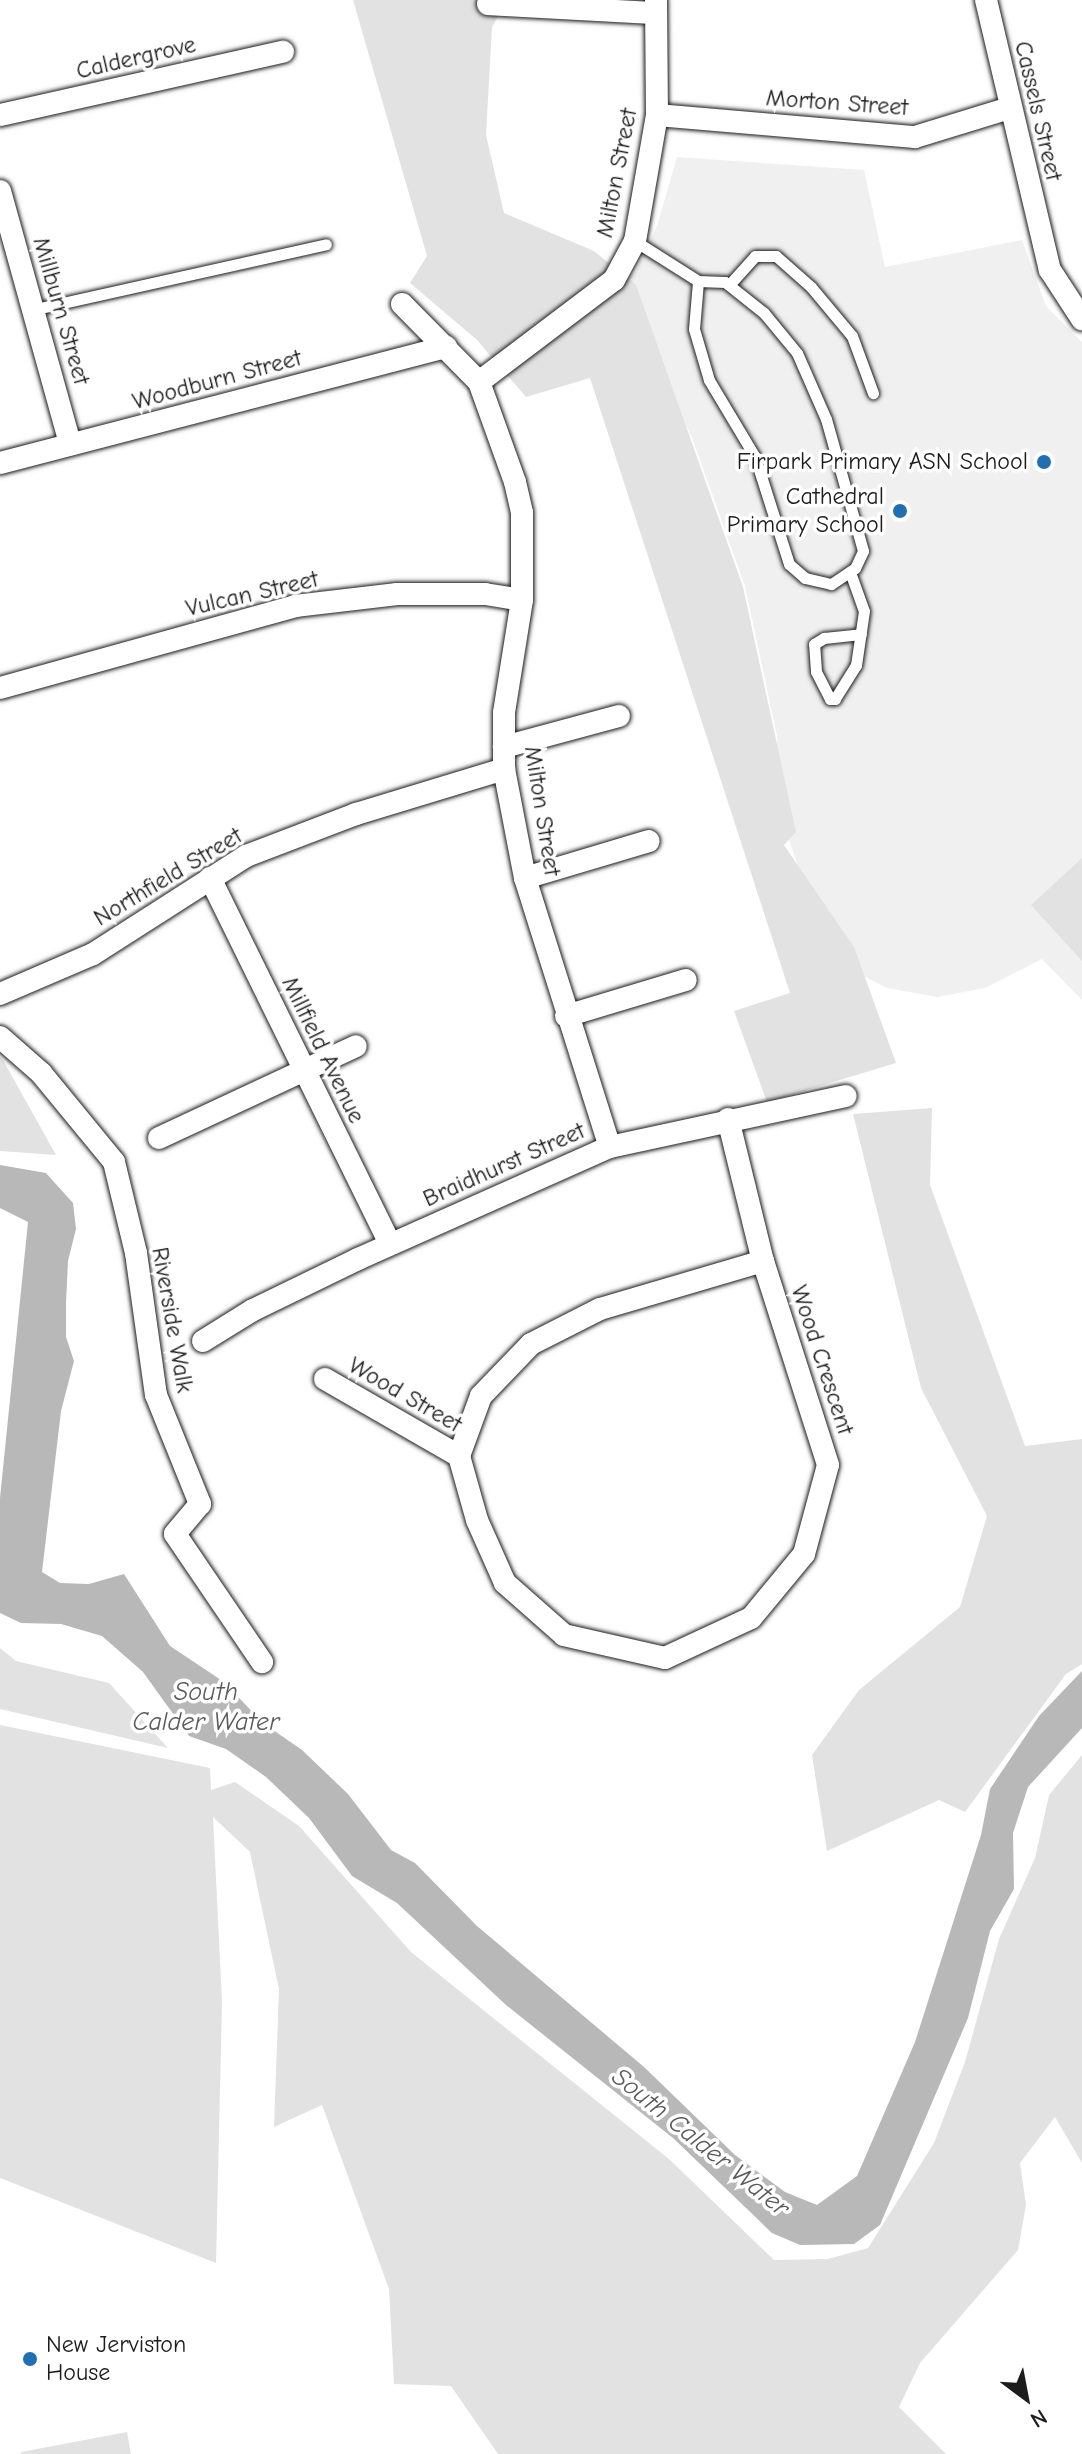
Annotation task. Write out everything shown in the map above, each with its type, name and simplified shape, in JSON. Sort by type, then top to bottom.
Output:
[{"type":"street","name":"Cassels Street","points":[[986,0],[1009,108],[1050,270],[1082,319]]},
{"type":"street","points":[[488,4],[656,6]]},
{"type":"street","name":"Milton Street","points":[[479,382],[614,280],[635,241],[657,115],[656,6]]},
{"type":"street","name":"Caldergrove","points":[[0,115],[283,52]]},
{"type":"street","name":"Morton Street","points":[[657,115],[915,137],[1009,108]]},
{"type":"street","name":"Millburn Street","points":[[0,191],[36,309],[70,444]]},
{"type":"street","name":"Milton Street","points":[[402,304],[479,382],[501,432],[522,513],[522,600],[504,713],[504,758],[525,878],[566,1016],[610,1147]]},
{"type":"street","name":"Woodburn Street","points":[[0,463],[446,347]]},
{"type":"street","name":"Vulcan Street","points":[[0,688],[295,606],[397,594],[485,594],[522,600]]},
{"type":"street","name":"Northfield Street","points":[[0,994],[93,954],[246,856],[619,716]]},
{"type":"street","points":[[525,878],[649,841]]},
{"type":"street","name":"Millfield Avenue","points":[[210,878],[390,1244]]},
{"type":"street","points":[[566,1016],[686,980]]},
{"type":"street","name":"Riverside Walk","points":[[0,1037],[41,1073],[114,1162],[136,1253],[156,1395],[200,1504],[175,1534],[262,1662]]},
{"type":"street","points":[[159,1138],[356,1046]]},
{"type":"street","name":"Braidhurst Street","points":[[203,1341],[253,1310],[390,1244],[610,1147],[728,1119],[846,1096]]},
{"type":"street","name":"Wood Crescent","points":[[459,1456],[477,1520],[505,1583],[564,1635],[665,1658],[751,1618],[804,1554],[828,1465],[763,1261],[728,1119]]},
{"type":"street","points":[[459,1456],[481,1396],[531,1344],[600,1309],[763,1261]]},
{"type":"street","name":"Wood Street","points":[[325,1379],[459,1456]]},
{"type":"lane","points":[[635,241],[698,281],[729,285],[764,313],[797,353],[826,419],[863,551],[850,572],[831,584],[805,578],[789,564],[755,457],[709,380],[694,329],[698,281]]},
{"type":"lane","points":[[36,309],[326,244]]},
{"type":"lane","points":[[729,285],[755,256],[776,256],[811,287],[852,336],[873,393]]},
{"type":"lane","points":[[850,572],[864,611],[861,634],[850,679],[830,699],[816,671],[814,644],[824,638],[861,634]]},
{"type":"shaded area","points":[[353,0],[507,0],[492,27],[486,135],[504,213],[594,251],[636,285],[743,587],[796,832],[784,845],[854,947],[896,1063],[767,1102],[734,1011],[790,993],[590,378],[526,397],[477,340],[410,283],[427,256]]},
{"type":"shaded area","name":"Cathedral Primary School","points":[[677,157],[864,170],[885,267],[1022,240],[1046,306],[1082,342],[1082,1000],[1042,959],[985,988],[937,997],[887,988],[830,959],[778,808],[777,736],[745,586],[691,435],[651,359],[604,305],[636,271],[657,226]]},
{"type":"shaded area","points":[[1082,858],[1082,961],[1031,905]]},
{"type":"shaded area","points":[[0,1057],[3,1060],[56,1155],[0,1151]]},
{"type":"shaded area","points":[[932,1108],[930,1185],[1025,1446],[1082,1439],[1082,1664],[1066,1674],[965,1812],[939,1800],[827,1851],[812,1755],[859,1690],[960,1607],[987,1516],[921,1388],[853,1114]]},
{"type":"shaded area","points":[[0,1648],[16,1661],[109,1683],[168,1748],[0,1709]]},
{"type":"shaded area","points":[[0,1725],[210,1768],[211,1790],[235,1782],[299,1826],[411,1952],[669,2159],[774,2260],[828,2259],[868,2248],[934,2143],[965,2062],[999,1939],[1035,1858],[1049,1795],[1082,1755],[1082,2163],[1055,2117],[1020,2163],[1026,2205],[1018,2250],[920,2363],[899,2407],[946,2454],[498,2454],[451,2386],[394,2384],[389,2289],[322,2105],[274,2127],[279,1989],[250,1852],[213,1817],[222,2002],[216,2263],[0,2178]]},
{"type":"shaded area","points":[[127,2432],[131,2454],[21,2454],[21,2452]]},
{"type":"water","name":"South Calder Water","points":[[0,1165],[46,1173],[73,1203],[76,1229],[68,1261],[66,1304],[66,1337],[74,1361],[61,1411],[42,1572],[60,1583],[89,1584],[124,1574],[170,1646],[224,1682],[263,1723],[302,1750],[348,1794],[391,1850],[415,1863],[477,1926],[644,2067],[735,2155],[785,2192],[817,2205],[857,2176],[915,2042],[981,1835],[990,1789],[1039,1716],[1082,1671],[1082,1728],[1028,1787],[1013,1833],[1014,1889],[990,1931],[968,2018],[880,2225],[854,2244],[800,2245],[772,2233],[673,2138],[506,2005],[397,1903],[352,1876],[309,1818],[266,1777],[226,1749],[189,1736],[143,1672],[102,1636],[61,1624],[21,1623],[0,1613],[0,1498],[28,1222],[0,1208]]},
{"type":"place","name":"Firpark Primary ASN School","points":[[1044,462]]},
{"type":"place","name":"Cathedral Primary School","points":[[900,511]]},
{"type":"place","name":"New Jerviston House","points":[[30,2359]]}]
